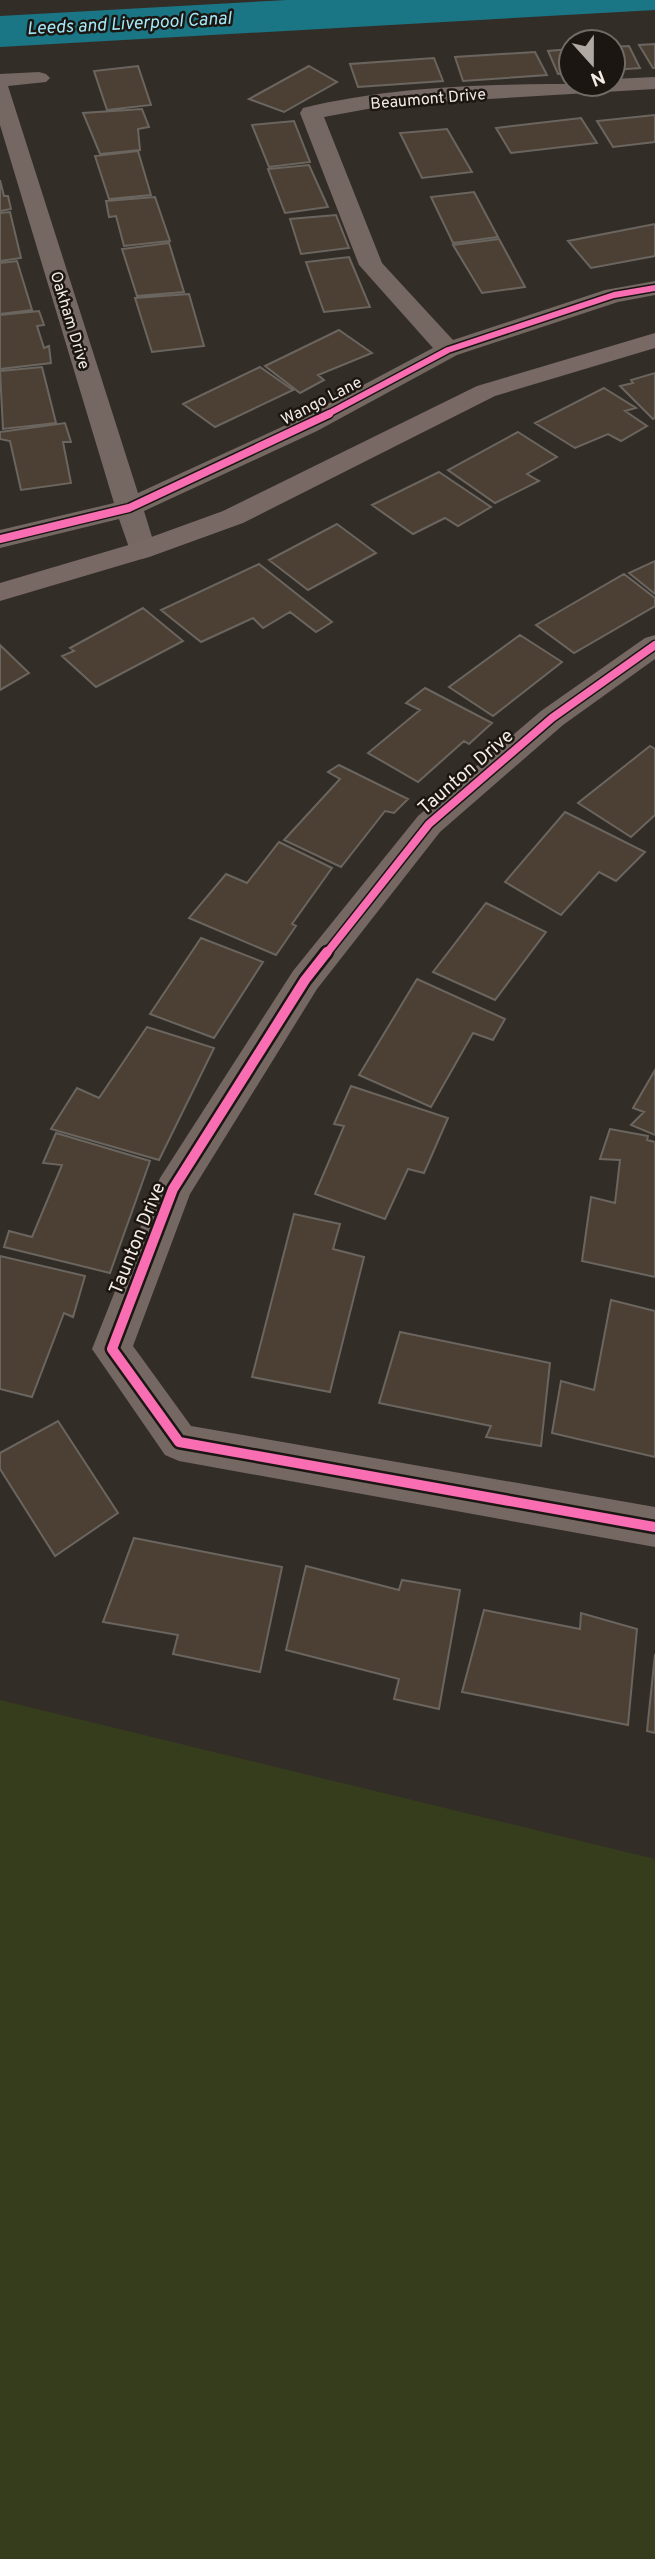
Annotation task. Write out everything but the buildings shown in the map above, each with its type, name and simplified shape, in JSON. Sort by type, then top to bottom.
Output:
[{"type":"main road","points":[[0,592],[142,550],[233,517],[486,391],[655,340]]},
{"type":"street","points":[[0,80],[39,78]]},
{"type":"street","name":"Beaumont Drive","points":[[449,350],[371,265],[312,113],[389,99],[655,83]]},
{"type":"street","name":"Oakham Drive","points":[[0,90],[142,550]]},
{"type":"street","name":"Wango Lane","points":[[0,539],[129,508],[308,425],[449,350],[614,295],[655,288]]},
{"type":"street","name":"Taunton Drive","points":[[655,645],[552,718],[429,824],[305,980],[173,1189],[112,1349],[179,1442],[655,1527]]},
{"type":"green space","points":[[0,1700],[655,1859],[655,2559],[0,2559]]},
{"type":"water","name":"Leeds and Liverpool Canal","points":[[287,0],[655,0],[655,10],[0,47],[0,16]]},
{"type":"cycle path","points":[[0,539],[129,508],[308,425],[448,350],[614,295],[655,288]]},
{"type":"cycle path","points":[[655,645],[552,718],[429,824],[305,980],[173,1189],[112,1349],[179,1442],[655,1527]]}]
